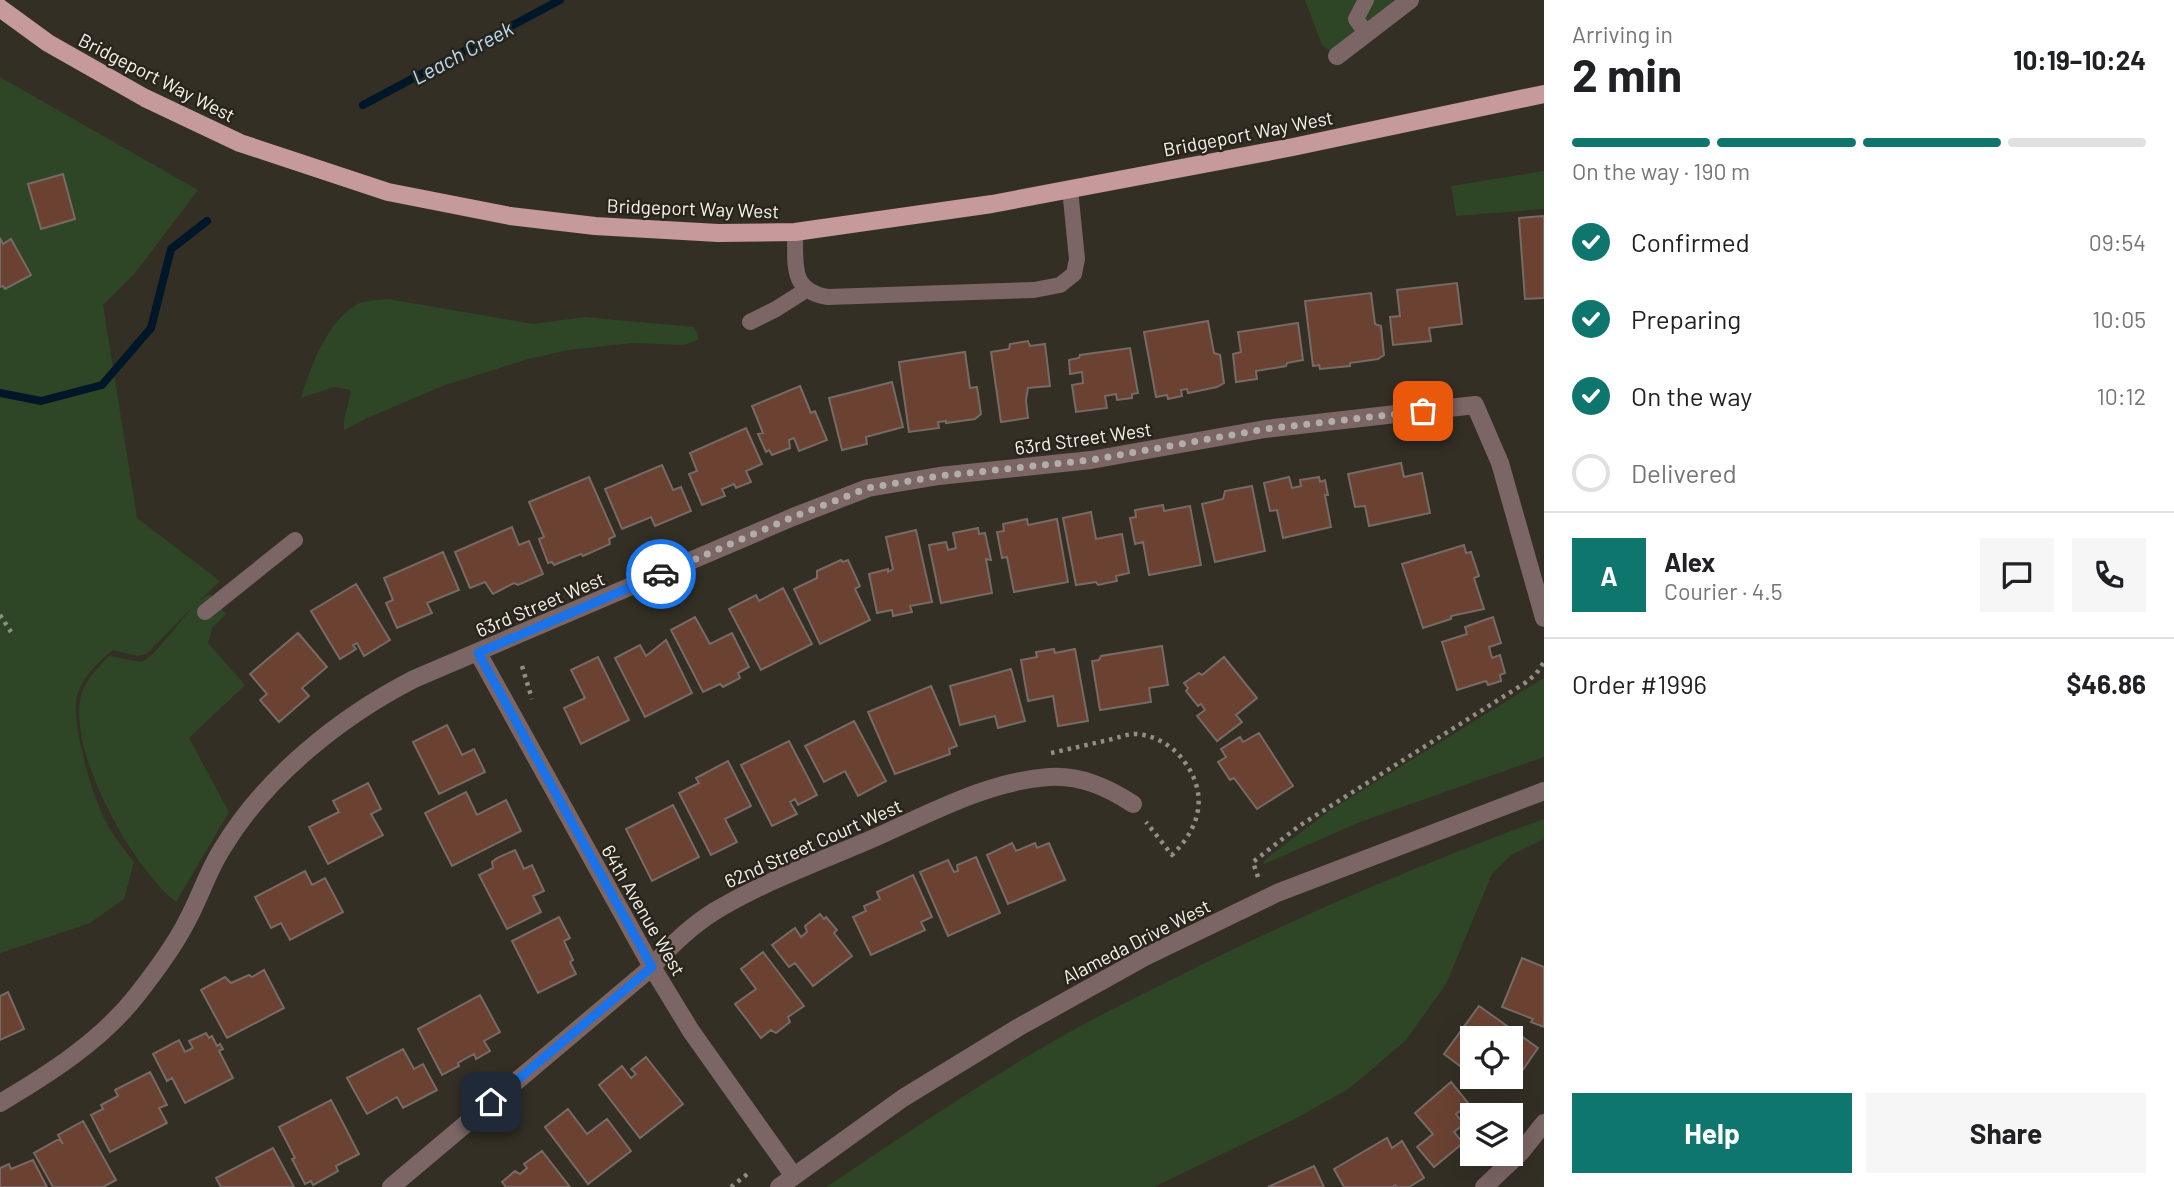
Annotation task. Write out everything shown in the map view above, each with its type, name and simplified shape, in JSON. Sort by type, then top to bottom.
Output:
[{"type":"main road","name":"Bridgeport Way West","points":[[0,8],[48,43],[123,87],[240,144],[304,165],[388,192],[510,216],[595,226],[691,232],[794,232],[914,216],[1293,147],[1544,94]]},
{"type":"street","points":[[1337,55],[1410,0]]},
{"type":"street","name":"63rd Street West","points":[[0,1103],[44,1077],[110,1024],[135,997],[187,923],[221,850],[245,816],[316,743],[374,700],[414,679],[793,517],[868,488],[939,476],[1091,460],[1265,429],[1475,405],[1500,463],[1544,618]]},
{"type":"street","name":"64th Avenue West","points":[[478,653],[652,967],[786,1181]]},
{"type":"street","name":"62nd Street Court West","points":[[391,1187],[652,967],[673,944],[714,912],[771,882],[996,788],[1048,777],[1069,778],[1093,782],[1133,804]]},
{"type":"street","name":"Alameda Drive West","points":[[786,1181],[903,1098],[1019,1027],[1145,957],[1277,893],[1544,791]]},
{"type":"street","points":[[1484,1187],[1521,1152],[1544,1123]]},
{"type":"lane","points":[[1366,0],[1356,19],[1366,33]]},
{"type":"lane","points":[[794,232],[797,279],[806,290],[828,297],[1034,290],[1060,285],[1074,274],[1077,259],[1070,189]]},
{"type":"lane","points":[[750,322],[806,290]]},
{"type":"lane","points":[[205,612],[295,540]]},
{"type":"path","points":[[0,615],[11,632]]},
{"type":"path","points":[[1258,877],[1253,862],[1265,851],[1299,826],[1525,683],[1536,674],[1544,662]]},
{"type":"path","points":[[522,666],[537,709]]},
{"type":"path","points":[[1040,755],[1127,735],[1138,734],[1156,738],[1173,749],[1190,768],[1197,786],[1199,806],[1186,842],[1172,855],[1133,804]]},
{"type":"path","points":[[731,1187],[750,1172]]},
{"type":"green space","points":[[1305,0],[1410,0],[1337,56],[1322,45]]},
{"type":"green space","points":[[0,77],[198,190],[135,273],[103,305],[137,518],[220,581],[199,601],[210,594],[226,614],[212,628],[208,643],[245,685],[189,738],[229,812],[176,902],[141,864],[107,807],[84,747],[79,719],[83,690],[92,674],[109,656],[142,662],[154,653],[193,607],[146,654],[138,656],[113,650],[97,665],[83,682],[77,696],[77,723],[84,760],[101,811],[112,832],[134,862],[124,899],[90,923],[0,953]]},
{"type":"green space","points":[[1544,171],[1544,209],[1456,216],[1451,186]]},
{"type":"green space","points":[[388,299],[533,324],[585,317],[694,327],[698,340],[684,345],[632,343],[569,350],[528,359],[445,385],[344,430],[350,390],[334,387],[301,398],[305,386],[321,347],[336,322],[356,305]]},
{"type":"green space","points":[[1544,678],[1544,757],[1360,822],[1262,865],[1267,858],[1329,811]]},
{"type":"green space","points":[[1544,819],[1544,839],[1511,855],[1492,874],[1446,984],[1406,1040],[1350,1088],[1293,1120],[1154,1187],[826,1187],[1008,1068],[1122,1004],[1312,913],[1404,873]]},
{"type":"building","points":[[63,174],[75,219],[41,229],[28,184]]},
{"type":"building","points":[[1544,216],[1544,298],[1525,299],[1519,218]]},
{"type":"building","points":[[0,238],[3,244],[11,239],[31,275],[5,289],[0,287]]},
{"type":"building","points":[[1457,283],[1462,324],[1429,328],[1431,341],[1393,345],[1390,317],[1400,316],[1397,290]]},
{"type":"building","points":[[1371,293],[1375,324],[1381,326],[1384,355],[1378,359],[1350,363],[1350,366],[1320,369],[1319,365],[1313,366],[1305,301]]},
{"type":"building","points":[[1208,321],[1214,353],[1220,355],[1224,383],[1188,393],[1187,389],[1181,390],[1182,396],[1168,399],[1167,395],[1156,397],[1144,332]]},
{"type":"building","points":[[1298,323],[1303,360],[1256,371],[1257,379],[1236,382],[1233,354],[1241,352],[1238,332]]},
{"type":"building","points":[[1028,341],[1030,346],[1045,344],[1050,386],[1028,388],[1028,418],[1001,422],[991,352],[1009,349],[1010,344]]},
{"type":"building","points":[[1130,348],[1138,393],[1132,394],[1132,398],[1117,400],[1116,394],[1105,396],[1107,408],[1076,412],[1072,385],[1083,383],[1082,372],[1070,374],[1069,360],[1079,358],[1080,355]]},
{"type":"building","points":[[965,352],[970,388],[977,387],[981,414],[975,419],[938,422],[939,428],[909,432],[899,362]]},
{"type":"building","points":[[892,382],[903,427],[866,437],[867,444],[842,450],[829,398]]},
{"type":"building","points":[[800,386],[811,413],[815,411],[827,440],[799,451],[794,438],[789,440],[790,448],[772,455],[769,450],[766,452],[758,434],[763,433],[752,406]]},
{"type":"building","points":[[746,428],[762,464],[746,471],[751,482],[736,488],[734,484],[722,489],[725,496],[702,505],[689,474],[697,471],[690,453]]},
{"type":"building","points":[[1401,463],[1404,477],[1422,473],[1430,513],[1369,526],[1365,506],[1355,507],[1348,474]]},
{"type":"building","points":[[662,465],[673,490],[681,487],[691,511],[655,526],[651,517],[622,529],[605,489]]},
{"type":"building","points":[[589,477],[615,536],[609,539],[610,544],[583,556],[581,554],[554,565],[552,562],[548,563],[539,539],[544,537],[529,502]]},
{"type":"building","points":[[1289,477],[1292,488],[1301,486],[1300,480],[1319,477],[1320,482],[1325,480],[1331,527],[1283,538],[1277,510],[1270,511],[1264,483]]},
{"type":"building","points":[[1252,486],[1265,551],[1215,562],[1202,504],[1223,499],[1225,491]]},
{"type":"building","points":[[1163,505],[1164,511],[1190,506],[1201,565],[1149,575],[1143,542],[1135,544],[1130,518],[1136,517],[1135,510]]},
{"type":"building","points":[[1091,512],[1096,539],[1122,534],[1129,573],[1116,576],[1117,581],[1098,585],[1096,582],[1076,585],[1063,518]]},
{"type":"building","points":[[1027,519],[1028,525],[1057,519],[1068,582],[1014,592],[1007,557],[1002,558],[997,532],[1004,531],[1003,524]]},
{"type":"building","points":[[512,527],[519,545],[529,541],[543,574],[518,585],[514,583],[493,594],[485,582],[470,588],[455,552]]},
{"type":"building","points":[[978,528],[979,534],[985,533],[991,560],[986,559],[992,593],[941,603],[929,545],[946,542],[948,550],[956,548],[953,533]]},
{"type":"building","points":[[916,530],[932,602],[910,606],[912,612],[893,616],[892,610],[877,613],[869,574],[893,569],[886,537]]},
{"type":"building","points":[[1464,545],[1466,553],[1471,552],[1479,576],[1474,578],[1484,609],[1451,616],[1451,619],[1423,628],[1402,564]]},
{"type":"building","points":[[443,552],[459,590],[427,603],[432,613],[397,628],[386,603],[393,600],[384,578]]},
{"type":"building","points":[[841,560],[848,560],[860,586],[855,589],[870,620],[820,644],[794,589],[817,578],[817,571]]},
{"type":"building","points":[[356,584],[390,640],[364,656],[357,643],[353,645],[356,649],[340,659],[311,611]]},
{"type":"building","points":[[783,588],[812,644],[761,670],[729,609],[756,595],[759,601]]},
{"type":"building","points":[[695,617],[710,644],[732,633],[749,667],[738,673],[740,678],[723,687],[720,684],[703,692],[671,630]]},
{"type":"building","points":[[1493,617],[1501,643],[1489,647],[1492,658],[1500,655],[1505,673],[1500,675],[1501,681],[1488,685],[1486,681],[1457,690],[1442,642],[1467,634],[1465,627]]},
{"type":"building","points":[[298,633],[327,667],[302,688],[309,696],[279,722],[260,700],[267,694],[250,674]]},
{"type":"building","points":[[666,640],[692,693],[645,717],[615,658],[640,645],[646,656]]},
{"type":"building","points":[[1162,646],[1168,685],[1149,688],[1151,702],[1100,710],[1092,661],[1099,660],[1101,656]]},
{"type":"building","points":[[1054,649],[1055,653],[1075,649],[1088,721],[1058,726],[1053,696],[1028,701],[1021,660],[1037,657],[1036,652]]},
{"type":"building","points":[[598,657],[629,720],[581,744],[564,708],[585,698],[571,670]]},
{"type":"building","points":[[1224,657],[1257,698],[1236,715],[1242,722],[1217,741],[1197,716],[1205,710],[1201,704],[1198,706],[1186,691],[1188,688],[1184,683],[1199,673],[1202,675]]},
{"type":"building","points":[[1011,669],[1025,721],[998,728],[995,716],[960,725],[950,686]]},
{"type":"building","points":[[931,686],[957,746],[949,749],[950,754],[895,774],[868,712]]},
{"type":"building","points":[[854,721],[886,781],[858,796],[845,771],[824,782],[805,746]]},
{"type":"building","points":[[447,725],[462,755],[474,749],[485,772],[439,794],[413,742]]},
{"type":"building","points":[[1259,733],[1293,786],[1257,809],[1234,778],[1230,780],[1218,762],[1226,757],[1221,749],[1240,737],[1243,742]]},
{"type":"building","points":[[789,741],[817,795],[798,805],[795,799],[790,802],[797,814],[772,826],[741,765]]},
{"type":"building","points":[[728,761],[751,806],[725,819],[737,842],[711,855],[679,793],[699,783],[696,778]]},
{"type":"building","points":[[368,783],[381,809],[371,814],[383,835],[328,864],[309,827],[339,812],[333,801]]},
{"type":"building","points":[[466,792],[477,815],[506,800],[521,831],[452,866],[425,813]]},
{"type":"building","points":[[673,805],[699,857],[652,881],[626,829]]},
{"type":"building","points":[[1012,843],[1016,851],[1035,843],[1037,848],[1049,843],[1065,880],[1008,904],[987,855]]},
{"type":"building","points":[[515,850],[524,869],[532,865],[544,891],[533,896],[541,912],[507,929],[479,875],[493,868],[492,862],[497,858]]},
{"type":"building","points":[[976,857],[1000,913],[948,936],[920,872],[948,860],[954,872],[958,871],[957,865]]},
{"type":"building","points":[[305,871],[312,885],[325,878],[343,912],[290,940],[281,923],[271,928],[255,897]]},
{"type":"building","points":[[913,875],[932,917],[921,922],[925,930],[871,955],[853,917],[866,911],[864,906],[880,899],[877,892]]},
{"type":"building","points":[[820,914],[837,930],[834,933],[852,956],[813,986],[795,963],[789,967],[772,945],[795,928],[801,937],[807,932],[805,926]]},
{"type":"building","points":[[559,917],[570,938],[564,941],[576,974],[538,993],[512,941]]},
{"type":"building","points":[[763,952],[804,1006],[788,1017],[790,1022],[776,1033],[771,1030],[761,1038],[735,1004],[756,989],[741,969]]},
{"type":"building","points":[[1522,958],[1544,967],[1544,1027],[1531,1022],[1533,1019],[1502,1007]]},
{"type":"building","points":[[264,970],[284,1008],[227,1038],[201,990],[225,977],[231,983],[249,975],[252,977]]},
{"type":"building","points":[[8,992],[24,1029],[0,1040],[0,996]]},
{"type":"building","points":[[480,995],[500,1032],[484,1041],[490,1051],[476,1059],[474,1054],[442,1075],[418,1029]]},
{"type":"building","points":[[1479,1006],[1507,1026],[1464,1026]]},
{"type":"building","points":[[1460,1032],[1460,1066],[1444,1054]]},
{"type":"building","points":[[206,1033],[223,1049],[219,1051],[233,1078],[185,1103],[172,1078],[167,1081],[153,1054],[179,1040],[185,1052],[193,1048],[189,1041]]},
{"type":"building","points":[[1523,1037],[1538,1048],[1523,1070]]},
{"type":"building","points":[[403,1049],[414,1069],[423,1064],[437,1090],[403,1108],[397,1097],[367,1114],[347,1078]]},
{"type":"building","points":[[646,1057],[683,1104],[640,1138],[599,1085],[622,1066],[631,1078],[636,1074],[631,1069]]},
{"type":"building","points":[[150,1072],[167,1105],[159,1108],[167,1123],[110,1152],[91,1115],[103,1109],[101,1105],[118,1096],[115,1090]]},
{"type":"building","points":[[1451,1082],[1468,1103],[1460,1103],[1460,1111],[1456,1114],[1460,1119],[1460,1127],[1454,1132],[1460,1139],[1460,1145],[1434,1167],[1417,1147],[1433,1134],[1415,1113]]},
{"type":"building","points":[[331,1100],[359,1154],[336,1166],[338,1171],[313,1185],[311,1181],[305,1184],[279,1127]]},
{"type":"building","points":[[568,1109],[587,1134],[607,1119],[631,1151],[588,1184],[545,1127]]},
{"type":"building","points":[[83,1121],[116,1180],[103,1187],[53,1187],[34,1153],[59,1139],[63,1144],[58,1135]]},
{"type":"building","points":[[1387,1138],[1392,1148],[1402,1141],[1424,1178],[1409,1187],[1344,1187],[1334,1169]]},
{"type":"building","points":[[273,1148],[294,1187],[221,1187],[216,1178]]},
{"type":"building","points":[[542,1151],[570,1187],[506,1187],[502,1182],[515,1171],[520,1174],[527,1168],[524,1164]]},
{"type":"building","points":[[33,1160],[47,1187],[0,1187],[0,1168],[9,1164],[11,1169]]},
{"type":"building","points":[[1314,1166],[1324,1187],[1268,1187]]},
{"type":"waterway","name":"Leach Creek","points":[[363,105],[560,0]]},
{"type":"waterway","name":"Leach Creek","points":[[0,393],[41,401],[102,385],[151,328],[171,249],[207,221]]},
{"type":"way so far","points":[[661,574],[868,488],[939,476],[1091,460],[1265,429],[1423,411]]},
{"type":"route","points":[[491,1102],[652,967],[478,653],[661,574]]}]
